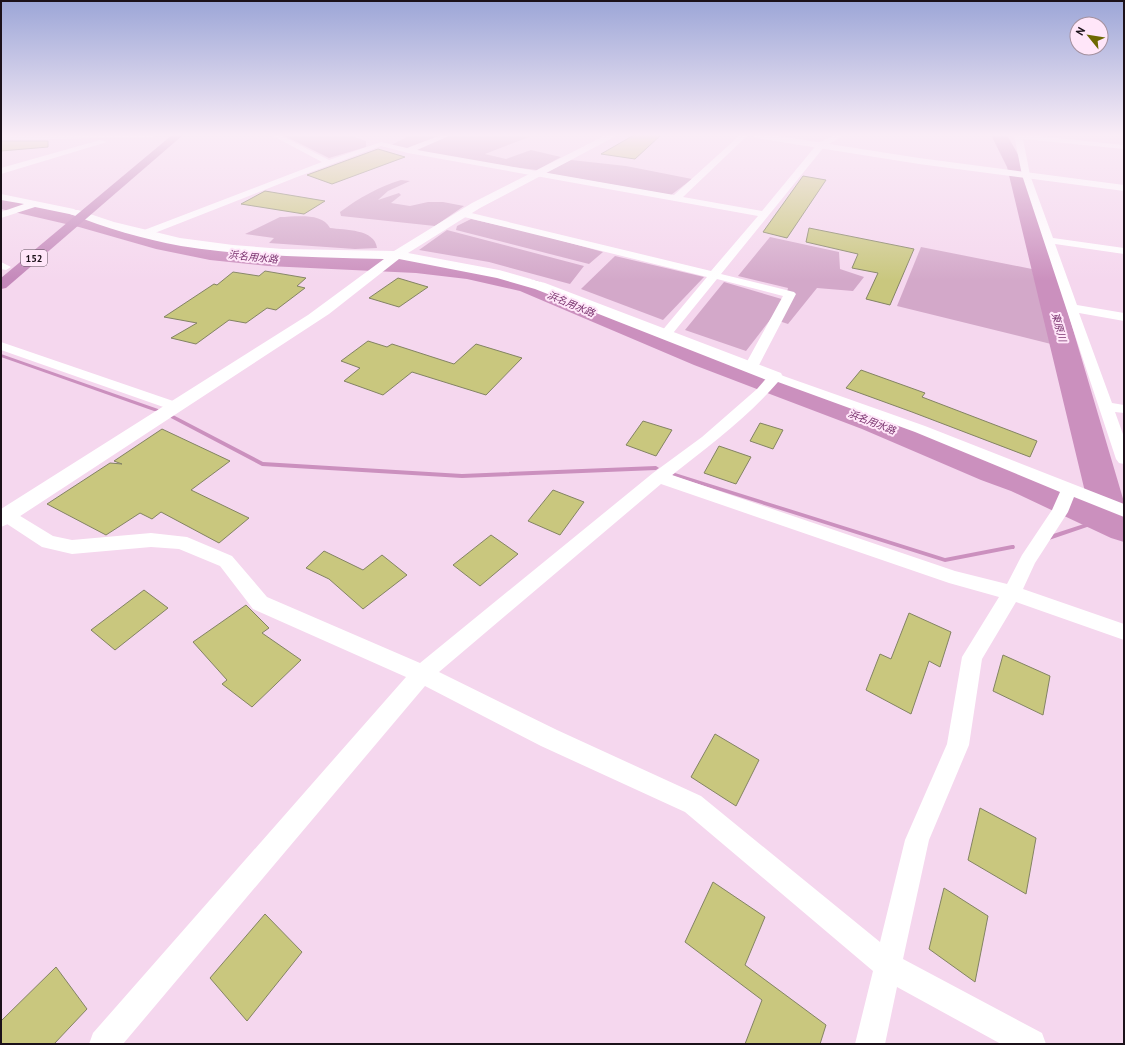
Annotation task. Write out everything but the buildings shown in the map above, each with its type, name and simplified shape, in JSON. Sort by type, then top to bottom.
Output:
[{"type":"highway","name":"152","points":[[1,285],[112,184]]},
{"type":"highway","name":"152","points":[[77,215],[116,184]]},
{"type":"highway","name":"152","points":[[3,267],[62,228]]},
{"type":"street","points":[[143,234],[272,184]]},
{"type":"street","points":[[517,184],[463,214],[394,258],[376,273],[315,317],[3,517],[48,542],[72,547],[151,540],[180,542],[226,561],[260,603],[422,674],[549,738],[693,804],[888,966],[1031,1044]]},
{"type":"street","points":[[596,184],[765,214]]},
{"type":"street","points":[[676,198],[691,184]]},
{"type":"street","points":[[665,335],[790,184]]},
{"type":"street","points":[[1029,184],[1124,460]]},
{"type":"street","points":[[1092,184],[1124,188]]},
{"type":"street","points":[[1,197],[77,215],[143,234],[180,242],[240,250],[394,258],[473,268],[533,284],[751,367],[769,383],[920,429],[1065,499],[1124,511]]},
{"type":"street","points":[[1,215],[33,205]]},
{"type":"street","points":[[463,214],[790,294],[751,367]]},
{"type":"street","points":[[1049,240],[1124,251]]},
{"type":"street","points":[[1073,308],[1124,317]]},
{"type":"street","points":[[1,346],[174,406]]},
{"type":"street","points":[[104,1044],[422,674],[659,477],[707,440],[769,383]]},
{"type":"street","points":[[1106,406],[1124,409]]},
{"type":"street","points":[[659,477],[956,578],[1012,592],[1124,632]]},
{"type":"street","points":[[870,1044],[916,840],[958,745],[972,657],[1012,592],[1028,560],[1065,499]]},
{"type":"shaded area","points":[[390,184],[404,184],[388,191],[378,200],[399,193],[401,195],[391,203],[410,206],[428,202],[443,202],[464,206],[435,226],[341,216],[340,212]]},
{"type":"shaded area","points":[[607,184],[686,184],[671,195]]},
{"type":"shaded area","points":[[280,217],[315,217],[326,223],[330,228],[351,230],[371,237],[377,248],[355,249],[269,243],[274,238],[245,234]]},
{"type":"shaded area","points":[[471,219],[534,233],[603,252],[589,264],[456,230],[457,226]]},
{"type":"shaded area","points":[[447,230],[584,266],[570,284],[489,262],[419,250]]},
{"type":"shaded area","points":[[770,237],[839,252],[840,269],[864,277],[853,291],[817,288],[788,324],[779,321],[784,302],[746,351],[685,330],[724,282],[785,300],[788,288],[738,276]]},
{"type":"shaded area","points":[[921,247],[1032,269],[1051,344],[897,306]]},
{"type":"shaded area","points":[[615,256],[704,277],[663,320],[581,289]]},
{"type":"waterway","name":"東原川","points":[[1020,184],[1111,521]]},
{"type":"waterway","name":"浜名用水路","points":[[1,203],[84,222],[156,242],[210,253],[268,259],[416,266],[467,272],[529,286],[704,359],[873,422],[993,472],[1023,482],[1124,528]]},
{"type":"waterway","points":[[1,355],[156,410]]},
{"type":"waterway","points":[[173,417],[262,464],[462,476],[656,468]]},
{"type":"waterway","points":[[675,475],[945,560],[1012,547]]},
{"type":"waterway","points":[[1049,538],[1087,525],[1108,526],[1111,521]]}]
